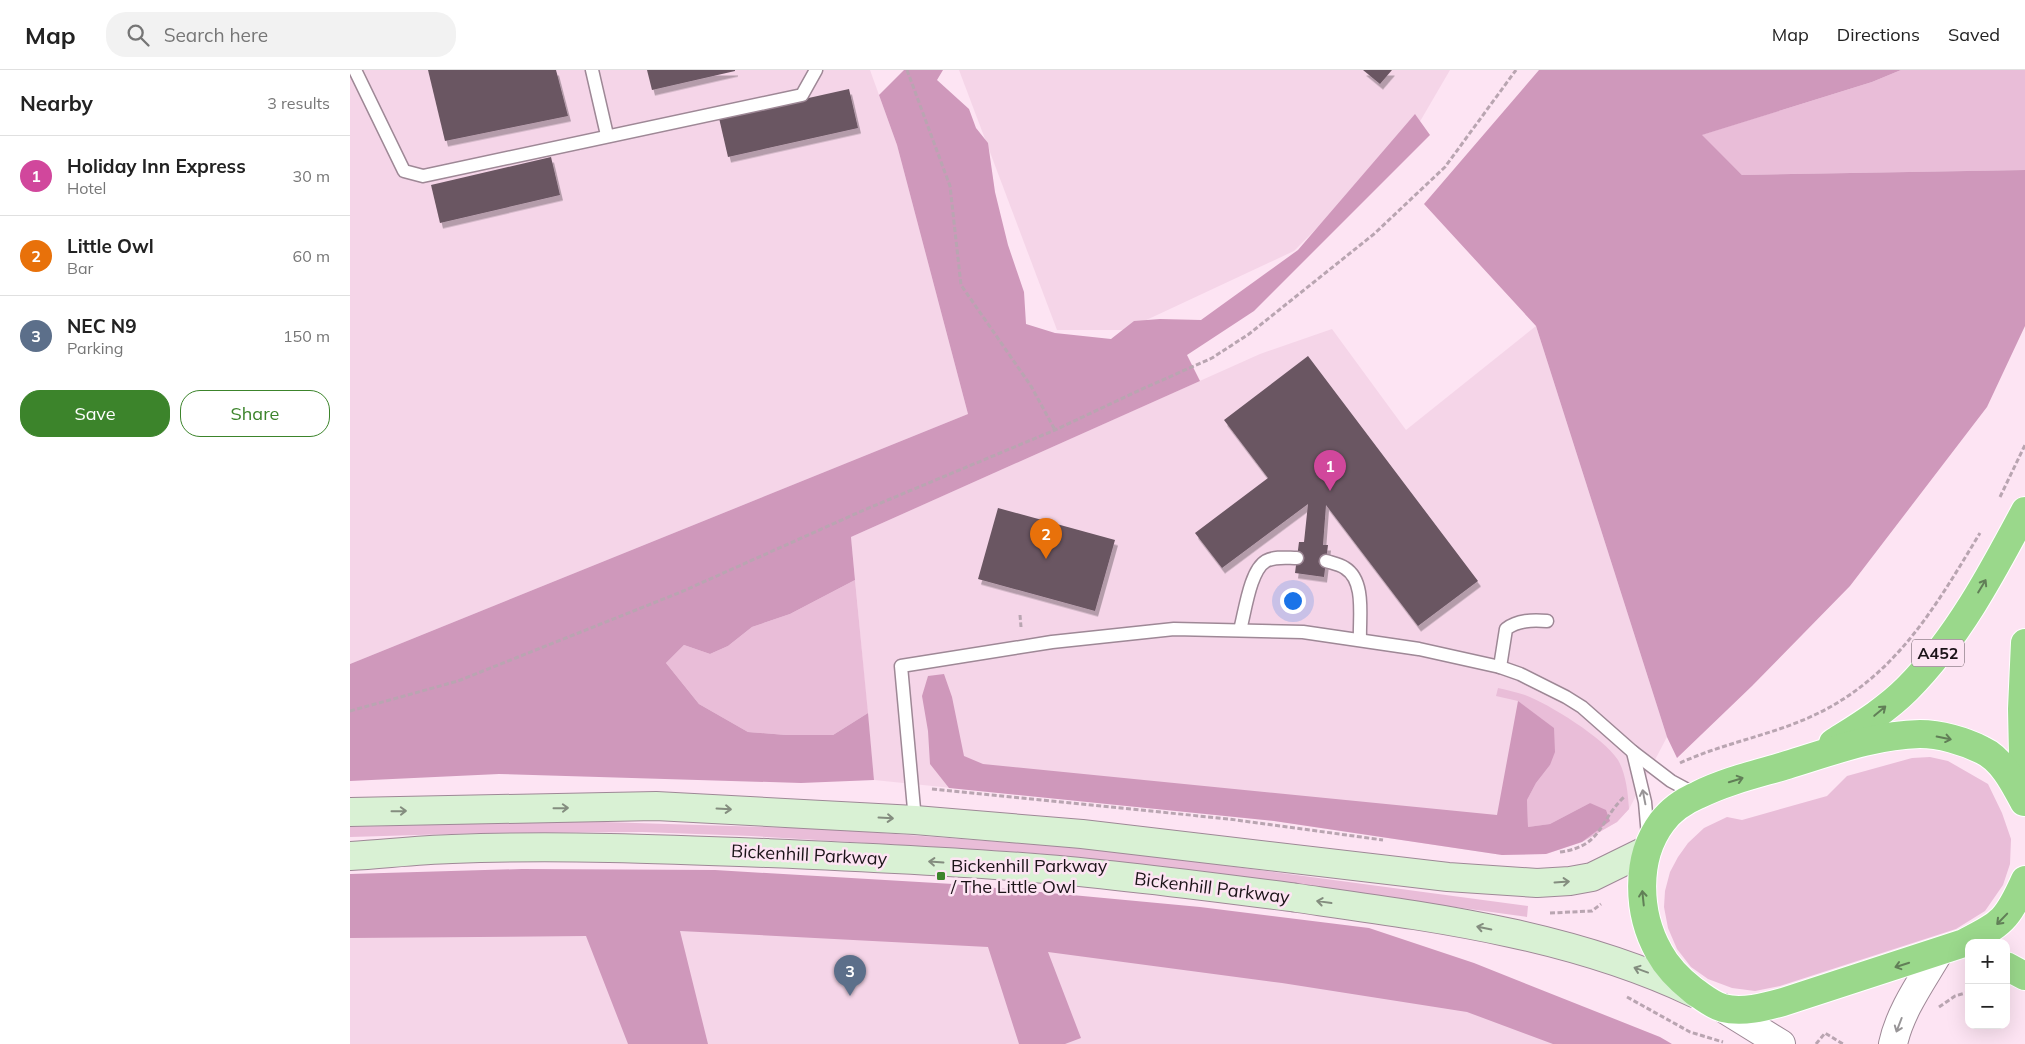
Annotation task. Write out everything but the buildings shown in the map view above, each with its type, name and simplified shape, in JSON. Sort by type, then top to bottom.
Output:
[{"type":"highway","name":"A452","points":[[1811,758],[1874,716],[1905,690],[1928,667],[1964,616],[2025,511]]},
{"type":"highway","points":[[2025,643],[2022,709],[2025,804]]},
{"type":"highway","points":[[1965,945],[1763,1008],[1735,1009],[1712,1002],[1682,981],[1668,965],[1659,952],[1648,927],[1642,881],[1648,847],[1668,815],[1697,795],[1729,782],[1883,738],[1922,734],[1945,738],[1984,751],[2007,773],[2025,804]]},
{"type":"highway","points":[[1976,939],[2004,920],[2012,908],[2025,880]]},
{"type":"highway","points":[[2010,968],[2025,976]]},
{"type":"main road","points":[[350,812],[656,806],[915,820],[1092,835],[1396,871],[1513,882],[1544,883],[1579,880],[1610,869],[1648,847]]},
{"type":"main road","name":"Bickenhill Parkway","points":[[350,856],[451,849],[645,849],[1044,868],[1140,878],[1392,912],[1480,927],[1614,960],[1665,979],[1712,1002]]},
{"type":"street","points":[[1893,1044],[1896,1030],[1903,1014],[1939,952]]},
{"type":"street","points":[[1712,1002],[1781,1044]]},
{"type":"lane","points":[[355,70],[404,171],[423,176],[802,94],[816,70]]},
{"type":"lane","points":[[592,70],[607,135]]},
{"type":"lane","points":[[1240,630],[1254,576],[1258,568],[1266,561],[1277,558],[1297,558]]},
{"type":"lane","points":[[1326,561],[1344,567],[1352,574],[1359,594],[1360,639]]},
{"type":"lane","points":[[1500,667],[1506,629],[1513,624],[1532,620],[1547,620]]},
{"type":"lane","points":[[915,820],[901,666],[1052,642],[1174,629],[1303,632],[1420,649],[1500,667],[1520,674],[1566,697],[1666,776],[1697,795]]},
{"type":"lane","points":[[1634,752],[1642,788],[1648,847]]},
{"type":"path","points":[[907,70],[950,186],[961,285],[1030,386],[1055,430]]},
{"type":"path","points":[[350,711],[458,682],[681,592],[864,510],[1055,430],[1212,358],[1249,334],[1374,234],[1445,167],[1516,70]]},
{"type":"path","points":[[1998,501],[2025,445]]},
{"type":"path","points":[[1666,776],[1680,763],[1810,717],[1836,703],[1882,670],[1907,644],[1924,621],[1982,529]]},
{"type":"path","points":[[912,787],[1229,819],[1391,841]]},
{"type":"path","points":[[1556,853],[1587,844],[1596,837],[1619,802],[1632,789],[1642,788]]},
{"type":"path","points":[[1934,1013],[1954,996],[1965,993]]},
{"type":"path","points":[[1622,994],[1690,1032],[1729,1044]]},
{"type":"path","points":[[1816,1044],[1825,1033],[1843,1044]]},
{"type":"shaded area","points":[[350,70],[870,70],[897,145],[968,414],[350,664]]},
{"type":"shaded area","points":[[904,70],[943,70],[937,80],[969,109],[976,128],[988,143],[995,192],[1008,245],[1024,292],[1026,324],[1055,333],[1111,339],[1134,321],[1160,319],[1201,320],[1298,250],[1415,114],[1430,135],[1254,311],[1187,355],[1200,381],[851,537],[855,580],[790,614],[752,627],[728,646],[710,654],[684,645],[666,663],[699,704],[748,732],[786,735],[833,735],[868,713],[874,780],[801,783],[499,774],[350,781],[350,664],[968,414],[897,145],[879,95]]},
{"type":"shaded area","points":[[959,70],[1450,70],[1415,130],[1294,251],[1125,330],[1057,330]]},
{"type":"shaded area","points":[[1539,70],[1901,70],[1872,82],[1702,135],[1742,175],[2025,170],[2025,326],[1987,407],[1850,586],[1752,686],[1677,758],[1667,737],[1536,326],[1424,204]]},
{"type":"shaded area","points":[[1901,70],[2025,70],[2025,170],[1742,175],[1701,135],[1872,82]]},
{"type":"shaded area","points":[[1536,326],[1667,737],[1629,809],[1617,822],[1582,842],[1546,854],[1502,855],[1274,821],[874,780],[851,537],[1260,354],[1332,329],[1406,430]]},
{"type":"shaded area","points":[[855,580],[868,713],[833,735],[786,735],[748,732],[699,704],[666,663],[684,645],[710,654],[728,646],[752,627],[790,614]]},
{"type":"shaded area","points":[[944,674],[952,697],[964,756],[983,764],[1497,815],[1518,701],[1554,728],[1555,752],[1550,765],[1536,783],[1527,800],[1528,827],[1550,824],[1590,803],[1606,810],[1610,821],[1582,842],[1546,854],[1502,855],[1274,821],[949,788],[930,764],[928,731],[922,696],[928,676]]},
{"type":"shaded area","points":[[1498,688],[1525,695],[1548,706],[1589,732],[1611,751],[1623,771],[1629,803],[1629,809],[1617,822],[1582,842],[1609,821],[1590,803],[1550,824],[1528,827],[1527,800],[1536,783],[1550,765],[1518,701],[1496,696]]},
{"type":"shaded area","points":[[1930,757],[1948,761],[1988,784],[2002,813],[2011,839],[2010,864],[2003,885],[1985,911],[1956,929],[1780,986],[1755,991],[1732,988],[1708,979],[1691,967],[1677,949],[1668,928],[1664,907],[1665,891],[1670,872],[1678,857],[1688,843],[1704,828],[1727,817],[1742,820],[1827,796],[1847,776],[1912,758]]},
{"type":"shaded area","points":[[571,821],[829,829],[1109,850],[1528,906],[1527,917],[1169,868],[1033,853],[751,836],[642,832],[485,833],[350,837],[350,827]]},
{"type":"shaded area","points":[[522,869],[715,870],[953,884],[1200,907],[1369,928],[1474,963],[1660,1037],[1672,1044],[1553,1044],[1467,1012],[1282,983],[1048,952],[1081,1038],[1065,1044],[1019,1044],[988,947],[680,931],[708,1044],[628,1044],[586,936],[350,938],[350,874]]},
{"type":"shaded area","points":[[1035,895],[1663,1044],[350,1044],[350,900]]},
{"type":"place","name":"Holiday Inn Express","points":[[1330,491]]},
{"type":"place","name":"Little Owl","points":[[1046,559]]},
{"type":"place","name":"Bickenhill Parkway / The Little Owl","points":[[941,876]]},
{"type":"place","name":"NEC N9","points":[[850,996]]}]
